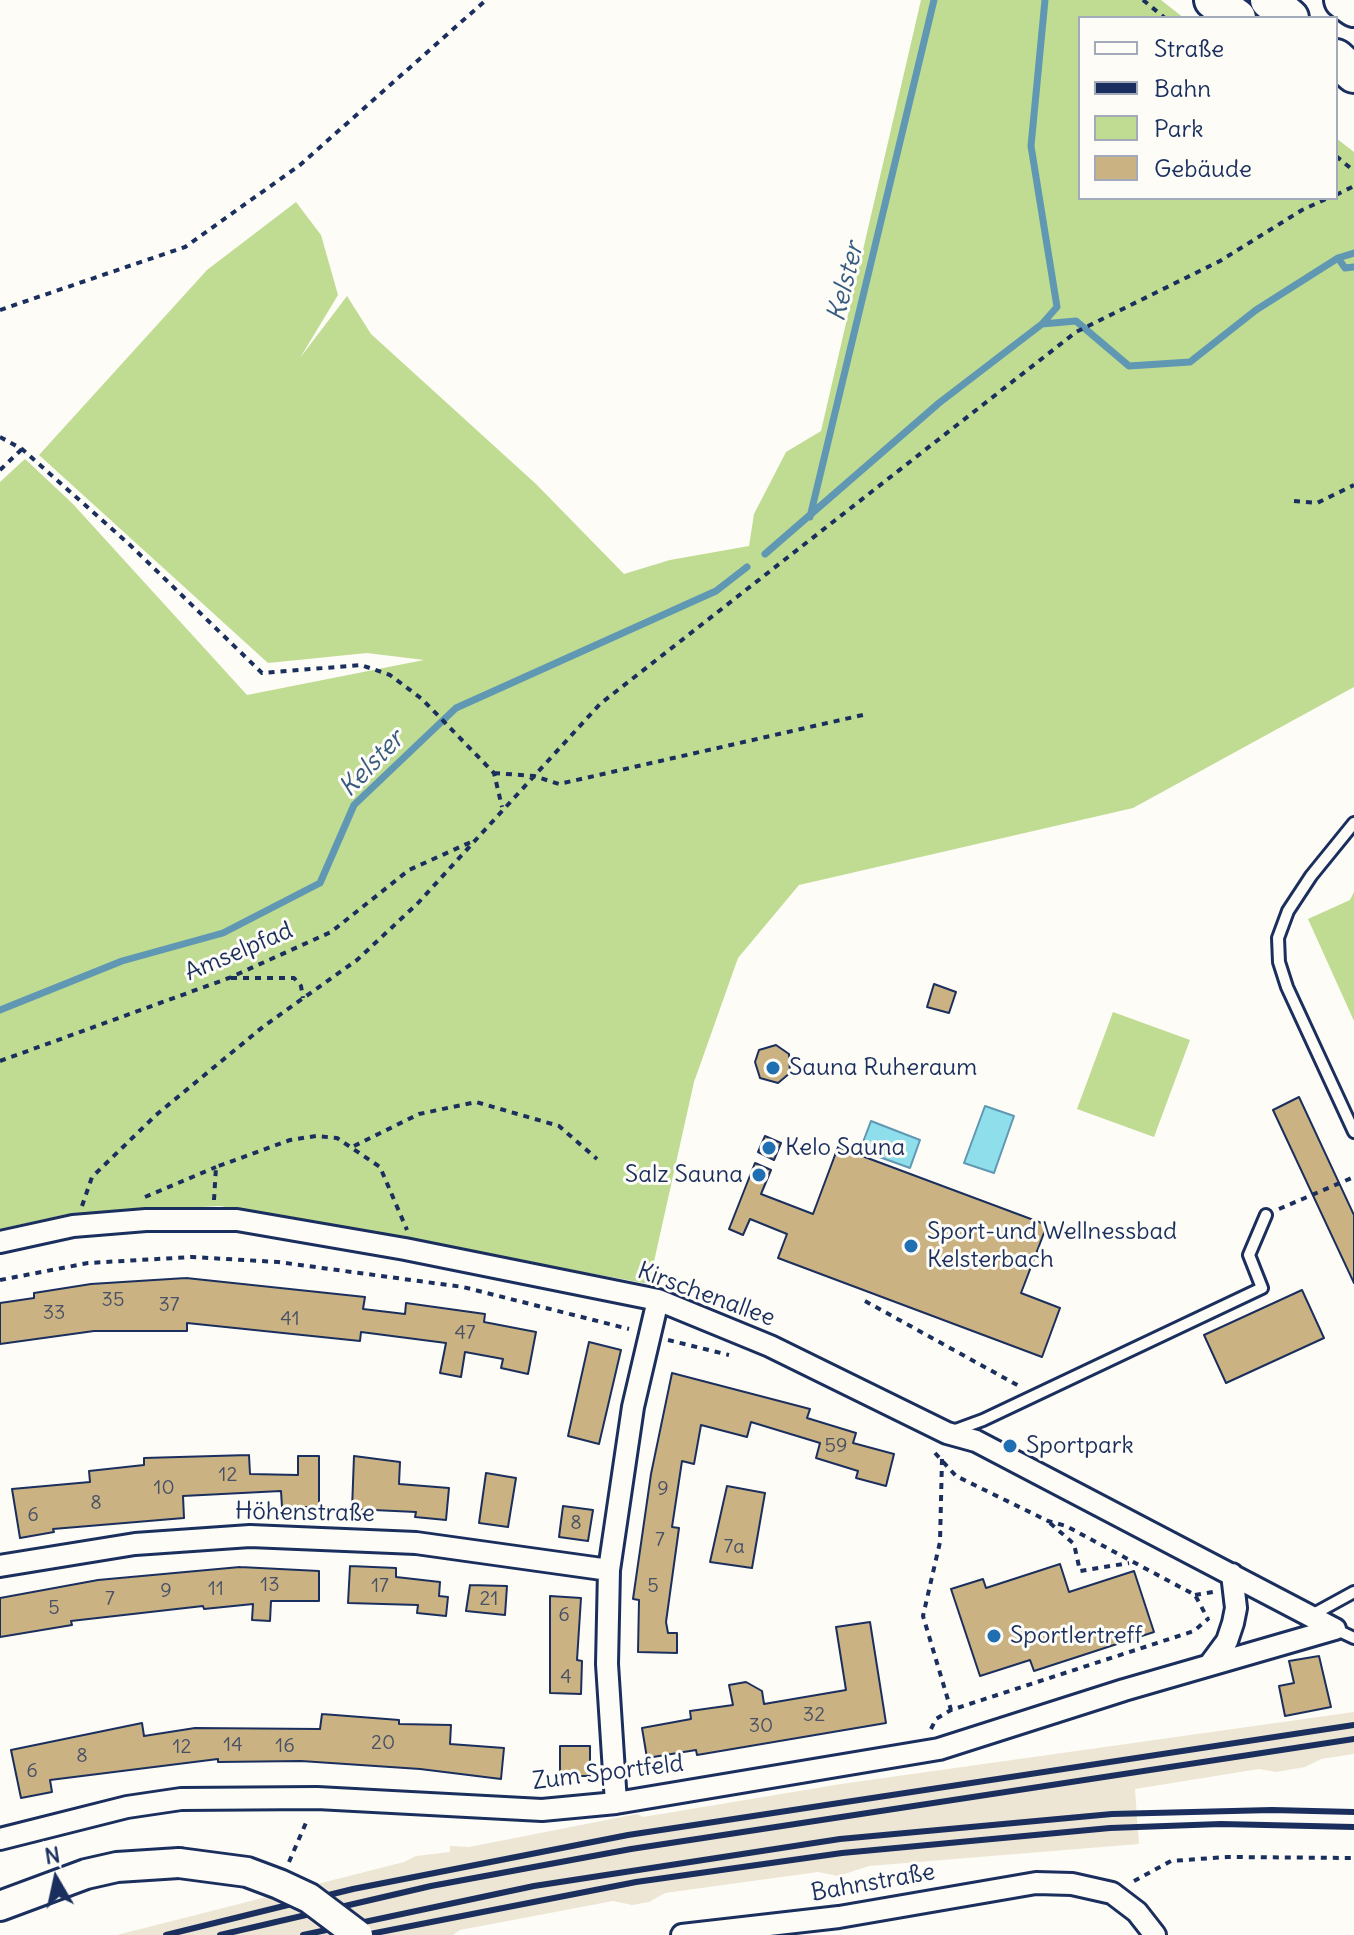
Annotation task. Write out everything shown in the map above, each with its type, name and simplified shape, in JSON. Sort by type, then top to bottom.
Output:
[{"type":"highway","points":[[1213,0],[1234,16]]},
{"type":"highway","points":[[1269,0],[1288,16]]},
{"type":"highway","points":[[1343,0],[1354,8]]},
{"type":"highway","points":[[1338,60],[1354,74]]},
{"type":"street","name":"Kirschenallee","points":[[0,1242],[77,1217],[212,1218],[405,1249],[658,1300],[770,1346],[947,1433],[976,1441],[1335,1629]]},
{"type":"street","points":[[616,1803],[607,1664],[609,1570],[633,1407],[658,1300]]},
{"type":"street","name":"Höhenstraße","points":[[0,1566],[135,1544],[264,1536],[416,1543],[609,1570]]},
{"type":"street","points":[[1210,1664],[1227,1641],[1233,1623],[1236,1608],[1232,1574]]},
{"type":"street","name":"Zum Sportfeld","points":[[0,1839],[127,1807],[181,1799],[317,1798],[542,1810],[616,1803],[919,1752],[1335,1629]]},
{"type":"street","points":[[0,1906],[86,1874],[148,1863],[179,1863],[247,1872],[279,1884],[309,1898],[358,1935]]},
{"type":"street","name":"Bahnstraße","points":[[682,1935],[789,1929],[998,1887],[1072,1884],[1112,1893]]},
{"type":"street","points":[[1112,1893],[1137,1912],[1155,1935]]},
{"type":"lane","points":[[1354,823],[1311,876],[1288,911],[1278,938],[1279,962],[1287,987],[1354,1132]]},
{"type":"lane","points":[[947,1433],[1036,1395],[1262,1288],[1249,1255],[1266,1215]]},
{"type":"lane","points":[[1312,1615],[1354,1592]]},
{"type":"lane","points":[[1335,1629],[1354,1638]]},
{"type":"path","points":[[0,310],[185,247],[300,165],[486,0]]},
{"type":"path","points":[[1143,0],[1163,16]]},
{"type":"path","points":[[1338,158],[1354,171]]},
{"type":"path","points":[[77,1217],[92,1177],[156,1115],[303,998],[357,960],[418,903],[600,704],[1076,332],[1196,273],[1324,200]]},
{"type":"path","points":[[0,437],[22,449],[130,545],[262,673],[361,665],[390,675],[422,699],[494,773],[502,809]]},
{"type":"path","points":[[0,470],[22,449]]},
{"type":"path","points":[[1294,501],[1317,503],[1354,485]]},
{"type":"path","points":[[494,773],[534,776],[559,784],[867,714]]},
{"type":"path","name":"Amselpfad","points":[[0,1061],[229,978],[331,932],[409,870],[473,841]]},
{"type":"path","points":[[229,978],[294,978],[301,986],[303,998]]},
{"type":"path","points":[[354,1146],[419,1114],[476,1102],[559,1126],[597,1159]]},
{"type":"path","points":[[139,1199],[264,1148],[316,1136],[337,1138],[354,1146],[380,1167],[407,1230],[405,1249]]},
{"type":"path","points":[[212,1218],[216,1167]]},
{"type":"path","points":[[1266,1215],[1354,1177]]},
{"type":"path","points":[[77,1217],[96,1207]]},
{"type":"path","points":[[865,1301],[1036,1395]]},
{"type":"path","points":[[947,1433],[942,1459],[940,1542],[923,1616],[951,1710]]},
{"type":"path","points":[[1048,1521],[1074,1544],[1080,1571],[1129,1563]]},
{"type":"path","points":[[919,1752],[936,1719],[951,1710],[1194,1631],[1208,1619],[1217,1591],[1195,1595]]},
{"type":"path","points":[[279,1884],[317,1798]]},
{"type":"path","points":[[1112,1893],[1171,1861],[1227,1857],[1354,1858]]},
{"type":"shaded area","points":[[1354,1712],[1354,1754],[1321,1759],[1305,1767],[1276,1772],[1259,1769],[1135,1789],[1139,1844],[869,1866],[838,1876],[818,1872],[665,1893],[649,1902],[632,1905],[613,1901],[460,1930],[453,1935],[117,1935],[404,1862],[416,1856],[450,1852],[450,1846],[469,1847],[637,1814],[643,1817],[841,1784]]},
{"type":"green space","points":[[921,0],[1161,0],[1181,16],[1078,16],[1078,200],[1338,200],[1338,140],[1354,152],[1354,687],[1133,808],[799,885],[738,958],[694,1082],[649,1284],[220,1206],[68,1214],[0,1229],[0,482],[25,459],[72,503],[247,695],[424,660],[367,653],[268,663],[39,455],[207,270],[296,202],[321,235],[338,295],[300,358],[347,296],[371,334],[536,484],[624,574],[670,560],[749,546],[754,514],[786,452],[821,431]]},
{"type":"green space","points":[[1354,892],[1354,1021],[1308,919],[1350,900]]},
{"type":"green space","points":[[1113,1012],[1190,1040],[1154,1137],[1077,1109]]},
{"type":"water","points":[[985,1106],[1014,1116],[994,1173],[964,1163]]},
{"type":"water","points":[[871,1121],[920,1140],[910,1168],[860,1150]]},
{"type":"building","points":[[934,984],[956,992],[949,1013],[927,1007]]},
{"type":"building","name":"Sauna Ruheraum","points":[[776,1045],[789,1054],[790,1073],[778,1083],[760,1078],[755,1062],[759,1050]]},
{"type":"building","points":[[1299,1097],[1354,1215],[1354,1283],[1273,1110]]},
{"type":"building","name":"Kelo Sauna","points":[[765,1136],[781,1143],[774,1160],[758,1152]]},
{"type":"building","name":"Sport-und Wellnessbad Kelsterbach","points":[[838,1147],[1047,1225],[1021,1293],[1060,1308],[1042,1357],[778,1258],[787,1234],[750,1219],[743,1235],[729,1229],[755,1163],[771,1170],[761,1194],[813,1214]]},
{"type":"building","points":[[186,1278],[365,1297],[363,1309],[405,1314],[406,1303],[485,1314],[484,1322],[536,1332],[528,1374],[501,1368],[503,1359],[465,1352],[461,1377],[440,1373],[446,1343],[361,1332],[360,1341],[187,1323],[187,1331],[94,1331],[0,1344],[0,1303],[34,1298],[34,1293],[91,1284]]},
{"type":"building","points":[[1302,1290],[1324,1338],[1226,1383],[1204,1335]]},
{"type":"building","points":[[589,1342],[621,1350],[599,1444],[568,1436]]},
{"type":"building","points":[[672,1373],[810,1409],[807,1418],[856,1433],[853,1443],[894,1454],[886,1486],[856,1478],[858,1471],[816,1458],[820,1443],[751,1422],[747,1437],[701,1425],[694,1464],[682,1461],[672,1527],[679,1528],[666,1622],[668,1633],[677,1633],[677,1653],[638,1652],[639,1600],[633,1599],[651,1474]]},
{"type":"building","points":[[249,1455],[250,1474],[298,1475],[298,1456],[319,1456],[319,1507],[282,1507],[281,1491],[183,1496],[184,1518],[53,1529],[54,1532],[20,1538],[12,1489],[90,1482],[89,1471],[144,1465],[144,1458]]},
{"type":"building","points":[[354,1456],[400,1462],[399,1484],[449,1488],[446,1520],[415,1517],[416,1512],[352,1509]]},
{"type":"building","points":[[486,1473],[516,1478],[508,1527],[479,1523]]},
{"type":"building","points":[[727,1486],[765,1493],[752,1568],[710,1562]]},
{"type":"building","points":[[563,1506],[593,1510],[588,1541],[559,1537]]},
{"type":"building","points":[[1060,1564],[1069,1592],[1134,1571],[1154,1632],[1034,1671],[1030,1660],[980,1676],[951,1589],[983,1579],[986,1588]]},
{"type":"building","points":[[350,1566],[396,1568],[396,1577],[440,1582],[439,1596],[448,1597],[446,1616],[417,1613],[418,1605],[348,1603]]},
{"type":"building","points":[[240,1567],[319,1571],[319,1601],[271,1601],[270,1621],[252,1620],[253,1604],[204,1609],[203,1606],[71,1621],[72,1625],[0,1637],[0,1598],[98,1580]]},
{"type":"building","points":[[470,1585],[507,1586],[505,1615],[466,1611]]},
{"type":"building","points":[[550,1596],[581,1598],[577,1660],[582,1661],[581,1694],[550,1693]]},
{"type":"building","points":[[870,1622],[886,1723],[697,1755],[696,1750],[647,1758],[642,1728],[691,1719],[690,1711],[733,1705],[729,1685],[746,1682],[762,1691],[764,1704],[846,1690],[836,1627]]},
{"type":"building","points":[[1319,1656],[1331,1707],[1285,1716],[1279,1686],[1294,1683],[1289,1661]]},
{"type":"building","points":[[322,1714],[399,1720],[399,1724],[451,1725],[450,1744],[504,1748],[501,1779],[420,1769],[301,1761],[218,1762],[218,1759],[50,1780],[52,1792],[21,1798],[11,1750],[142,1723],[144,1736],[195,1728],[320,1729]]},
{"type":"building","points":[[560,1746],[590,1746],[590,1776],[560,1776]]},
{"type":"waterway","name":"Kelster","points":[[810,517],[934,0]]},
{"type":"waterway","points":[[1042,324],[1057,307],[1031,146],[1045,0]]},
{"type":"waterway","points":[[765,554],[939,403],[1042,324],[1076,321],[1129,366],[1190,362],[1256,310],[1338,258],[1354,253]]},
{"type":"waterway","points":[[1338,258],[1345,268],[1354,267]]},
{"type":"waterway","name":"Kelster","points":[[0,1010],[122,961],[223,933],[320,883],[354,805],[456,708],[716,591],[747,567]]},
{"type":"railway","points":[[166,1935],[353,1889],[628,1835],[1354,1725]]},
{"type":"railway","points":[[220,1935],[431,1886],[631,1849],[1354,1739]]},
{"type":"railway","points":[[303,1935],[534,1886],[840,1839],[1112,1814],[1272,1810],[1354,1812]]},
{"type":"railway","points":[[365,1935],[636,1882],[842,1853],[1110,1828],[1221,1824],[1354,1827]]},
{"type":"place","name":"Sauna Ruheraum","points":[[773,1068]]},
{"type":"place","name":"Kelo Sauna","points":[[769,1148]]},
{"type":"place","name":"Salz Sauna","points":[[759,1175]]},
{"type":"place","name":"Sport-und Wellnessbad Kelsterbach","points":[[911,1246]]},
{"type":"place","name":"Sportpark","points":[[1010,1446]]},
{"type":"place","name":"Sportlertreff","points":[[994,1636]]}]
